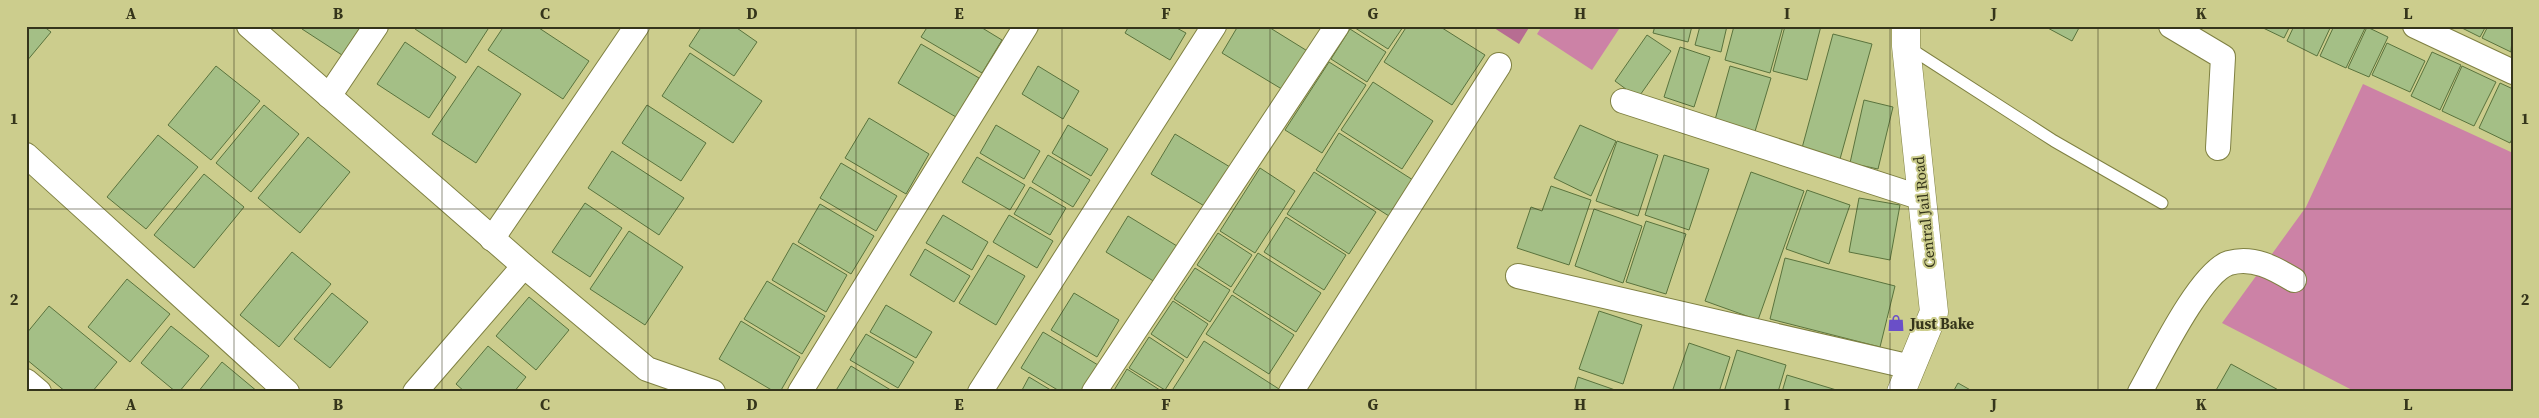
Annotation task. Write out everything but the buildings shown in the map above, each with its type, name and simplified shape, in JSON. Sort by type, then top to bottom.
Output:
[{"type":"main road","name":"Central Jail Road","points":[[1901,392],[1934,312],[1906,36]]},
{"type":"street","points":[[249,26],[492,239],[647,369],[713,392]]},
{"type":"street","points":[[329,96],[376,26]]},
{"type":"street","points":[[492,239],[637,26]]},
{"type":"street","points":[[800,392],[1026,26]]},
{"type":"street","points":[[980,392],[1214,26]]},
{"type":"street","points":[[1094,392],[1337,26]]},
{"type":"street","points":[[2171,26],[2223,57],[2218,148]]},
{"type":"street","points":[[2415,26],[2513,72]]},
{"type":"street","points":[[1291,392],[1499,65]]},
{"type":"street","points":[[1623,101],[1922,198]]},
{"type":"street","points":[[26,155],[287,392]]},
{"type":"street","points":[[2140,392],[2201,286],[2228,263],[2261,262],[2294,280]]},
{"type":"street","points":[[414,392],[524,266]]},
{"type":"street","points":[[1518,276],[1911,367]]},
{"type":"street","points":[[26,381],[39,392]]},
{"type":"lane","points":[[1906,36],[2054,141],[2162,203]]},
{"type":"shaded area","points":[[1491,26],[1530,26],[1519,44]]},
{"type":"shaded area","points":[[1542,26],[1621,26],[1592,70],[1537,34]]},
{"type":"shaded area","points":[[2363,84],[2513,153],[2513,392],[2356,392],[2222,323],[2306,207]]},
{"type":"place","name":"Just Bake","points":[[1896,323]]}]
